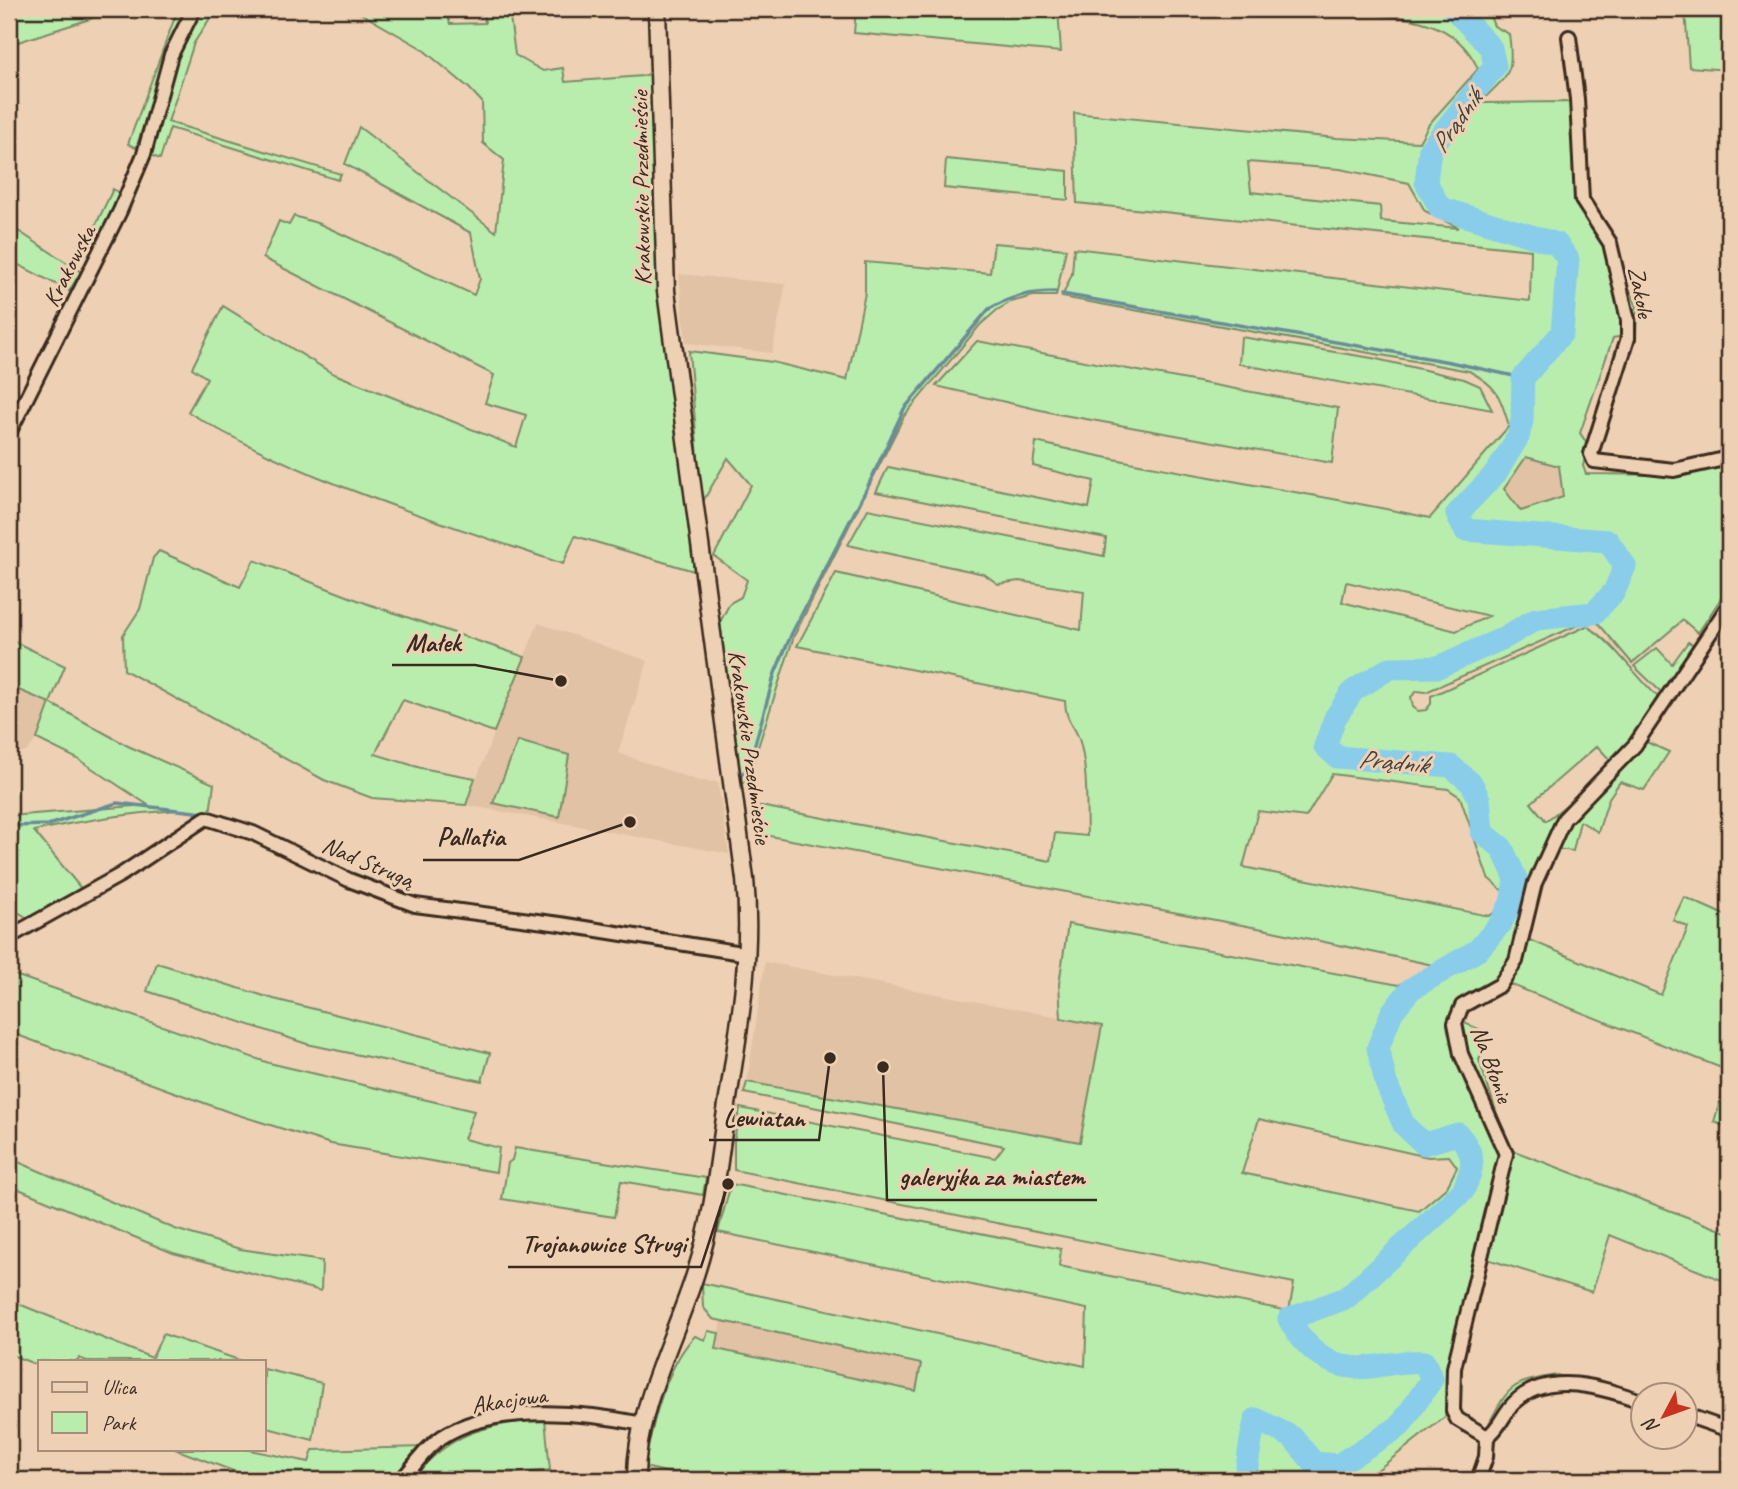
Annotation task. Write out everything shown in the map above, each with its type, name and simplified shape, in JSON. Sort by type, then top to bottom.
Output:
[{"type":"main road","name":"Krakowskie Przedmieście","points":[[636,1480],[643,1424],[688,1298],[707,1230],[748,954],[745,879],[666,291],[657,9]]},
{"type":"street","name":"Krakowska","points":[[9,433],[120,211],[144,154],[171,55],[194,9]]},
{"type":"street","name":"Zakole","points":[[1569,37],[1577,99],[1582,200],[1610,243],[1628,320],[1629,338],[1591,454],[1594,461],[1674,470],[1729,458]]},
{"type":"street","name":"Na Błonie","points":[[1487,1437],[1457,1419],[1452,1411],[1454,1368],[1506,1154],[1461,1054],[1455,1023],[1462,1006],[1500,985],[1516,961],[1535,883],[1564,819],[1634,745],[1729,605]]},
{"type":"street","name":"Nad Strugą","points":[[9,937],[122,874],[206,818],[253,833],[349,880],[415,905],[560,923],[748,954]]},
{"type":"street","points":[[1478,1480],[1486,1457],[1487,1437],[1495,1431],[1512,1404],[1528,1391],[1553,1383],[1583,1386],[1630,1399]]},
{"type":"street","name":"Akacjowa","points":[[401,1480],[440,1438],[476,1423],[528,1415],[571,1414],[606,1416],[643,1424]]},
{"type":"street","points":[[1700,1420],[1729,1430]]},
{"type":"shaded area","points":[[679,274],[786,284],[772,353],[686,343]]},
{"type":"shaded area","points":[[1526,457],[1559,466],[1563,497],[1521,511],[1504,489]]},
{"type":"shaded area","points":[[538,623],[648,661],[618,753],[699,781],[718,782],[729,854],[466,805]]},
{"type":"shaded area","points":[[9,686],[50,703],[37,739],[26,752],[9,752]]},
{"type":"shaded area","points":[[765,962],[1102,1025],[1080,1142],[747,1082]]},
{"type":"shaded area","points":[[721,1321],[922,1364],[916,1392],[716,1348]]},
{"type":"green space","points":[[9,9],[109,9],[90,19],[9,45]]},
{"type":"green space","points":[[178,9],[187,9],[174,31],[136,148],[128,144]]},
{"type":"green space","points":[[202,9],[216,9],[194,43],[168,122],[341,174],[338,180],[170,128],[160,159],[148,154],[176,58]]},
{"type":"green space","points":[[333,9],[446,9],[450,24],[485,23],[483,9],[509,9],[515,55],[543,71],[563,68],[565,82],[652,73],[660,294],[694,571],[575,536],[563,564],[371,498],[324,479],[232,437],[188,412],[207,378],[192,368],[223,306],[332,373],[516,447],[526,415],[485,403],[494,375],[263,258],[279,221],[289,225],[294,216],[320,224],[474,295],[480,279],[471,233],[345,164],[359,127],[496,232],[504,160],[483,143],[482,102],[421,48],[360,13]]},
{"type":"green space","points":[[856,9],[1058,9],[1061,52],[854,33]]},
{"type":"green space","points":[[1344,9],[1487,9],[1494,26],[1509,34],[1511,59],[1503,80],[1480,103],[1572,102],[1578,199],[1605,249],[1624,336],[1613,338],[1580,433],[1588,445],[1583,466],[1586,474],[1676,475],[1729,464],[1729,586],[1698,633],[1683,620],[1632,663],[1598,623],[1587,621],[1426,692],[1417,691],[1411,697],[1413,707],[1418,711],[1426,710],[1431,704],[1431,696],[1587,626],[1607,642],[1660,699],[1630,744],[1612,762],[1597,746],[1531,803],[1546,821],[1575,798],[1554,830],[1509,962],[1498,979],[1461,999],[1448,1018],[1458,1058],[1502,1152],[1450,1369],[1446,1416],[1371,1475],[1351,1480],[702,1480],[644,1467],[668,1380],[695,1336],[705,1340],[708,1331],[719,1333],[716,1349],[916,1391],[921,1364],[713,1319],[703,1307],[702,1283],[1085,1366],[1087,1309],[718,1232],[731,1184],[1061,1249],[1059,1266],[1289,1311],[1294,1283],[734,1170],[734,1141],[740,1108],[995,1158],[1004,1146],[744,1093],[747,1082],[1080,1142],[1102,1026],[1061,1018],[1059,984],[1068,924],[1399,985],[1433,965],[1263,929],[759,834],[760,806],[1051,861],[1055,833],[1087,836],[1083,753],[1067,715],[1065,701],[797,646],[836,573],[1081,630],[1084,591],[1019,581],[998,584],[984,574],[848,545],[868,509],[1104,556],[1106,538],[876,492],[888,467],[1089,508],[1094,481],[1033,466],[1036,442],[1430,518],[1509,426],[1496,392],[1469,371],[1062,297],[1072,274],[1074,248],[1530,301],[1531,250],[1077,203],[1074,113],[1337,138],[1419,142],[1429,124],[1478,69],[1468,51],[1455,38],[1422,22],[1384,15],[1345,13]],"holes":[[[1248,162],[1340,169],[1409,183],[1425,211],[1459,228],[1381,221],[1380,206],[1251,192]],[[1526,457],[1559,466],[1563,497],[1521,511],[1504,489]],[[1347,582],[1489,616],[1456,631],[1342,602]],[[1332,774],[1448,789],[1460,797],[1488,878],[1505,893],[1500,909],[1489,916],[1243,867],[1258,811],[1306,817]],[[1259,1119],[1428,1157],[1449,1156],[1457,1167],[1447,1187],[1419,1211],[1242,1173]]]},
{"type":"green space","points":[[1685,9],[1729,9],[1729,70],[1689,67]]},
{"type":"green space","points":[[946,159],[1068,171],[1068,200],[944,188]]},
{"type":"green space","points":[[113,189],[120,193],[96,243],[89,239]]},
{"type":"green space","points":[[9,225],[81,272],[69,291],[9,260]]},
{"type":"green space","points":[[994,243],[1066,249],[1056,296],[1033,296],[1011,302],[997,310],[980,325],[904,416],[794,636],[747,781],[742,783],[720,622],[730,603],[741,597],[747,580],[714,556],[751,485],[728,458],[702,503],[689,351],[772,362],[847,380],[865,293],[865,262],[990,273]]},
{"type":"green space","points":[[1616,255],[1637,307],[1636,340]]},
{"type":"green space","points":[[1241,337],[1372,358],[1464,379],[1480,386],[1492,410],[1239,364]]},
{"type":"green space","points":[[977,341],[1338,408],[1332,463],[1058,414],[936,386]]},
{"type":"green space","points":[[159,551],[240,587],[254,560],[368,604],[525,657],[494,732],[403,700],[375,754],[421,768],[475,778],[466,805],[372,798],[324,780],[124,670],[123,635],[140,609],[153,558]]},
{"type":"green space","points":[[9,639],[65,666],[50,703],[9,686]]},
{"type":"green space","points":[[1688,642],[1697,646],[1663,694],[1634,666],[1657,648],[1672,664]]},
{"type":"green space","points":[[50,703],[128,746],[214,784],[210,813],[179,810],[142,813],[34,831],[83,891],[29,919],[9,906],[9,816],[148,805],[78,759],[37,739]]},
{"type":"green space","points":[[518,741],[569,755],[559,817],[493,803]]},
{"type":"green space","points":[[1644,741],[1669,752],[1644,790],[1620,782],[1609,798],[1598,832],[1580,821],[1573,851],[1555,849],[1570,822],[1639,751]]},
{"type":"green space","points":[[1684,897],[1729,917],[1729,1071],[1507,983],[1525,938],[1661,995],[1688,927],[1673,920]]},
{"type":"green space","points":[[157,963],[274,999],[490,1053],[482,1081],[307,1044],[147,991]]},
{"type":"green space","points":[[9,973],[269,1063],[474,1111],[464,1139],[499,1148],[496,1172],[331,1144],[229,1112],[9,1032]]},
{"type":"green space","points":[[1460,1021],[1490,1034],[1479,1060],[1509,1149],[1729,1233],[1729,1283],[1610,1235],[1592,1292],[1484,1258],[1508,1165],[1464,1053]]},
{"type":"green space","points":[[1723,1091],[1729,1094],[1729,1128],[1714,1122]]},
{"type":"green space","points":[[515,1148],[706,1178],[703,1195],[621,1181],[614,1217],[502,1199],[508,1163],[512,1160]]},
{"type":"green space","points":[[9,1158],[175,1229],[240,1249],[322,1261],[321,1291],[173,1253],[9,1185]]},
{"type":"green space","points":[[9,1300],[152,1358],[163,1334],[239,1360],[79,1358],[38,1360],[38,1365],[9,1354]]},
{"type":"green space","points":[[266,1369],[322,1383],[313,1440],[266,1428]]},
{"type":"green space","points":[[1557,1375],[1620,1391],[1630,1397],[1630,1402],[1579,1392],[1544,1394],[1528,1402],[1512,1416],[1497,1437],[1487,1427],[1501,1402],[1513,1388],[1529,1381]]},
{"type":"green space","points":[[545,1419],[550,1470],[449,1480],[411,1480],[440,1451],[471,1433],[504,1424]]},
{"type":"green space","points":[[423,1447],[396,1480],[257,1480],[178,1450],[250,1450],[309,1462],[313,1450]]},
{"type":"waterway","name":"Prądnik","points":[[1244,1480],[1256,1419],[1292,1437],[1314,1463],[1338,1465],[1400,1426],[1432,1379],[1424,1362],[1356,1368],[1332,1362],[1312,1349],[1289,1319],[1346,1298],[1463,1191],[1470,1175],[1472,1161],[1464,1142],[1458,1134],[1424,1144],[1404,1125],[1386,1083],[1378,1048],[1392,1012],[1411,989],[1478,950],[1501,923],[1511,903],[1516,879],[1502,848],[1482,832],[1479,799],[1472,784],[1451,766],[1337,757],[1325,746],[1335,718],[1353,691],[1390,668],[1438,667],[1504,638],[1536,619],[1594,613],[1614,592],[1625,566],[1608,541],[1465,530],[1457,514],[1496,473],[1518,437],[1522,421],[1523,378],[1562,333],[1568,259],[1557,244],[1440,208],[1426,182],[1430,149],[1495,66],[1491,48],[1454,9]]},
{"type":"waterway","points":[[741,776],[749,765],[775,673],[792,633],[867,488],[904,409],[989,309],[1021,296],[1055,292]]},
{"type":"waterway","points":[[1062,294],[1450,362],[1523,378]]},
{"type":"waterway","points":[[726,797],[738,888]]},
{"type":"waterway","points":[[9,826],[48,825],[117,803],[204,813]]},
{"type":"place","name":"Małek","points":[[561,681]]},
{"type":"place","name":"Pallatia","points":[[630,822]]},
{"type":"place","name":"Lewiatan","points":[[830,1058]]},
{"type":"place","name":"galeryjka za miastem","points":[[883,1067]]},
{"type":"place","name":"Trojanowice Strugi","points":[[728,1184]]}]
